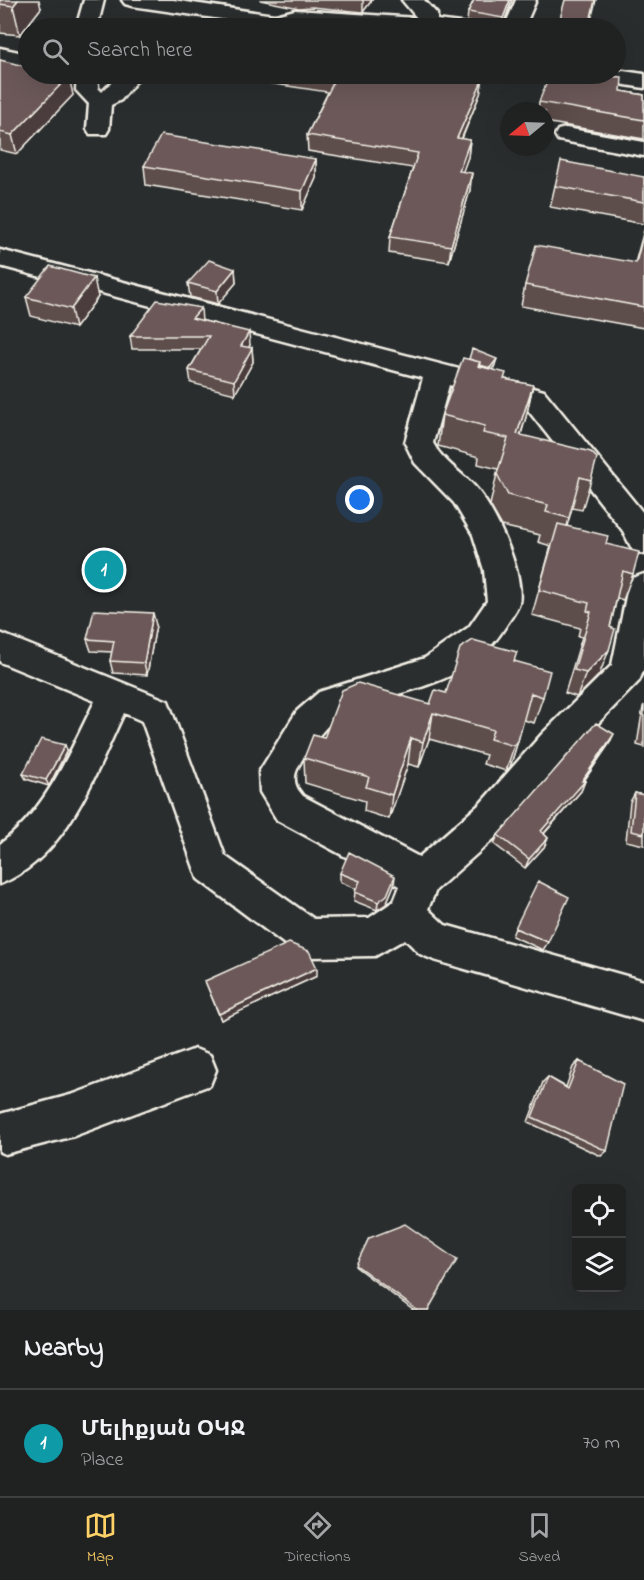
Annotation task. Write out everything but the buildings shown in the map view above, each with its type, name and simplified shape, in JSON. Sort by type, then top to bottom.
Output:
[{"type":"street","points":[[89,18],[94,0]]},
{"type":"street","points":[[132,0],[255,18]]},
{"type":"street","points":[[412,0],[427,14],[427,18]]},
{"type":"street","points":[[518,18],[526,0]]},
{"type":"street","points":[[287,18],[295,16],[317,18]]},
{"type":"street","points":[[0,54],[18,58]]},
{"type":"street","points":[[626,78],[644,81]]},
{"type":"street","points":[[87,84],[87,90],[100,102]]},
{"type":"street","points":[[100,102],[113,95],[122,84]]},
{"type":"street","points":[[98,129],[100,102]]},
{"type":"street","points":[[566,135],[644,149]]},
{"type":"street","points":[[0,258],[534,398],[635,524],[644,542]]},
{"type":"street","points":[[422,878],[290,808],[278,792],[278,772],[309,722],[332,702],[436,669],[482,637],[503,603],[500,570],[488,533],[465,495],[425,455],[419,442],[438,373]]},
{"type":"street","points":[[0,647],[156,711],[211,867],[308,938],[375,936],[407,914],[422,878],[493,816],[554,745],[627,671],[644,587]]},
{"type":"street","points":[[0,866],[29,844],[53,817],[116,694]]},
{"type":"street","points":[[407,914],[434,941],[644,1001]]},
{"type":"street","points":[[5,1133],[74,1115],[195,1070]]},
{"type":"place","name":"Մելիքյան ՕԿՋ","points":[[104,570]]}]
